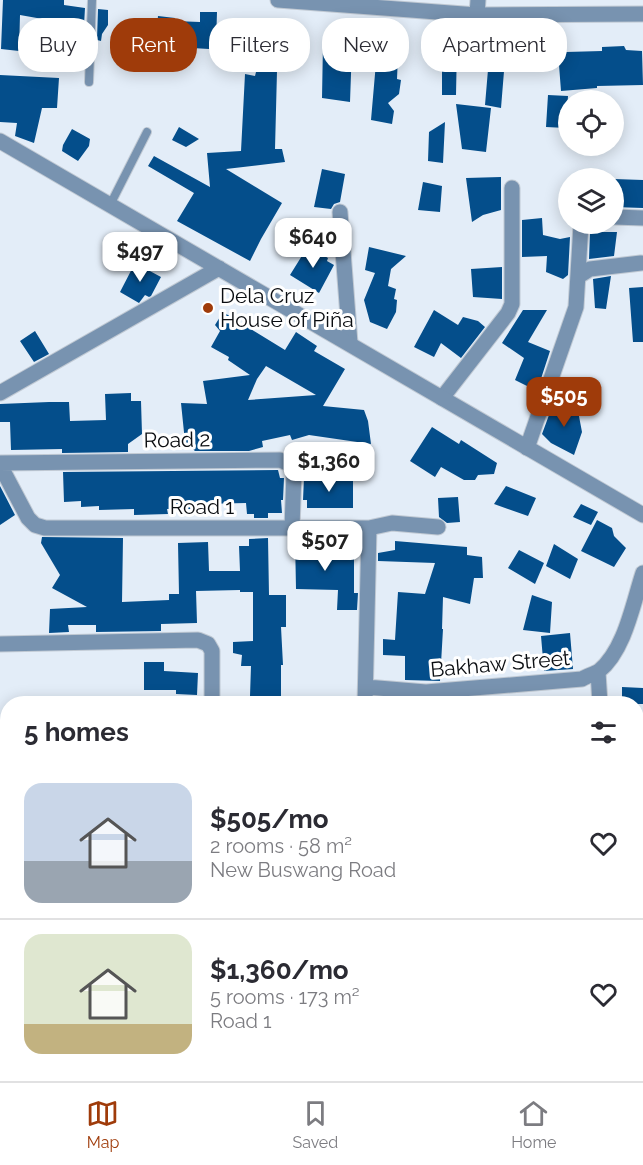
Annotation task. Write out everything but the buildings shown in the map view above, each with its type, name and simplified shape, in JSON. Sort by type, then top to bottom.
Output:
[{"type":"street","points":[[278,0],[643,14]]},
{"type":"street","points":[[0,141],[643,515]]},
{"type":"street","points":[[442,398],[512,304],[512,188]]},
{"type":"street","points":[[340,212],[350,343]]},
{"type":"street","points":[[624,218],[643,219]]},
{"type":"street","points":[[527,448],[576,307],[581,234]]},
{"type":"street","points":[[579,276],[590,269],[641,263]]},
{"type":"street","points":[[0,393],[219,268]]},
{"type":"street","name":"Road 2","points":[[0,464],[280,460],[289,464],[294,472],[292,528]]},
{"type":"street","name":"Road 1","points":[[0,464],[28,518],[35,525],[45,528],[369,528],[392,523],[438,527]]},
{"type":"street","points":[[365,696],[369,528]]},
{"type":"street","name":"Bakhaw Street","points":[[366,687],[426,692],[582,679],[598,672],[613,656],[643,573]]},
{"type":"street","points":[[0,644],[198,640],[208,644],[212,651],[212,696]]},
{"type":"street","points":[[598,672],[600,696]]},
{"type":"street","points":[[490,696],[491,687]]},
{"type":"lane","points":[[88,82],[93,0]]},
{"type":"lane","points":[[110,205],[147,132]]},
{"type":"place","name":"Dela Cruz House of Piña","points":[[208,308]]}]
